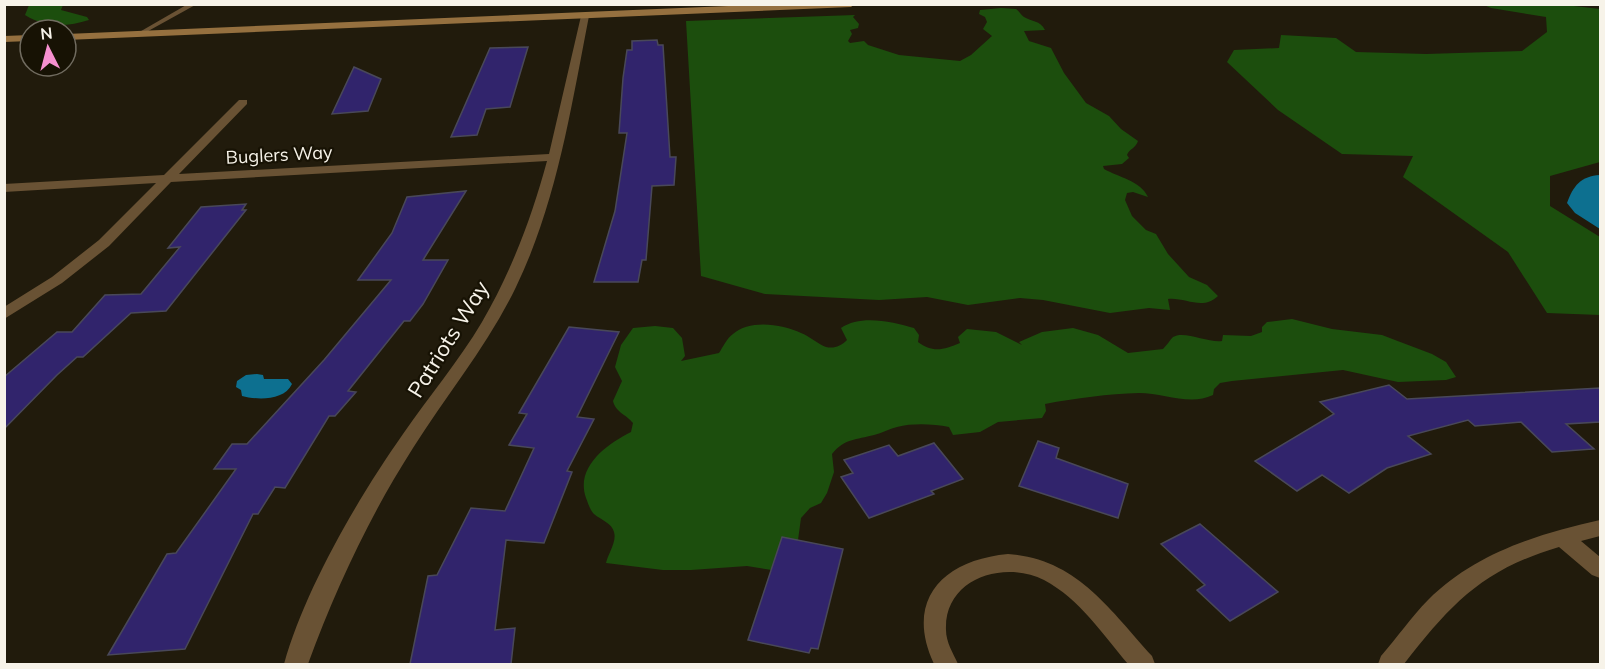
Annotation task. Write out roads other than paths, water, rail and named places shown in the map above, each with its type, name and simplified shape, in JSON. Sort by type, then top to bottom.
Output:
[{"type":"main road","points":[[78,37],[851,4]]},
{"type":"street","name":"Patriots Way","points":[[296,664],[336,563],[360,516],[397,456],[489,323],[506,291],[532,231],[555,157],[585,16]]},
{"type":"street","points":[[4,314],[57,280],[104,243],[243,102]]},
{"type":"street","name":"Buglers Way","points":[[4,188],[555,157]]},
{"type":"street","points":[[1390,664],[1442,601],[1479,571],[1514,553],[1562,537],[1600,528]]},
{"type":"street","points":[[1562,537],[1600,569]]},
{"type":"street","points":[[946,664],[934,632],[936,607],[949,586],[970,570],[994,563],[1024,564],[1054,574],[1081,593],[1143,664]]},
{"type":"lane","points":[[139,34],[194,4]]},
{"type":"water","points":[[1600,175],[1600,229],[1575,213],[1567,203],[1579,183],[1588,177]]},
{"type":"water","points":[[246,375],[263,375],[264,379],[288,379],[292,384],[283,394],[270,398],[242,396],[241,390],[236,387],[237,381]]}]
